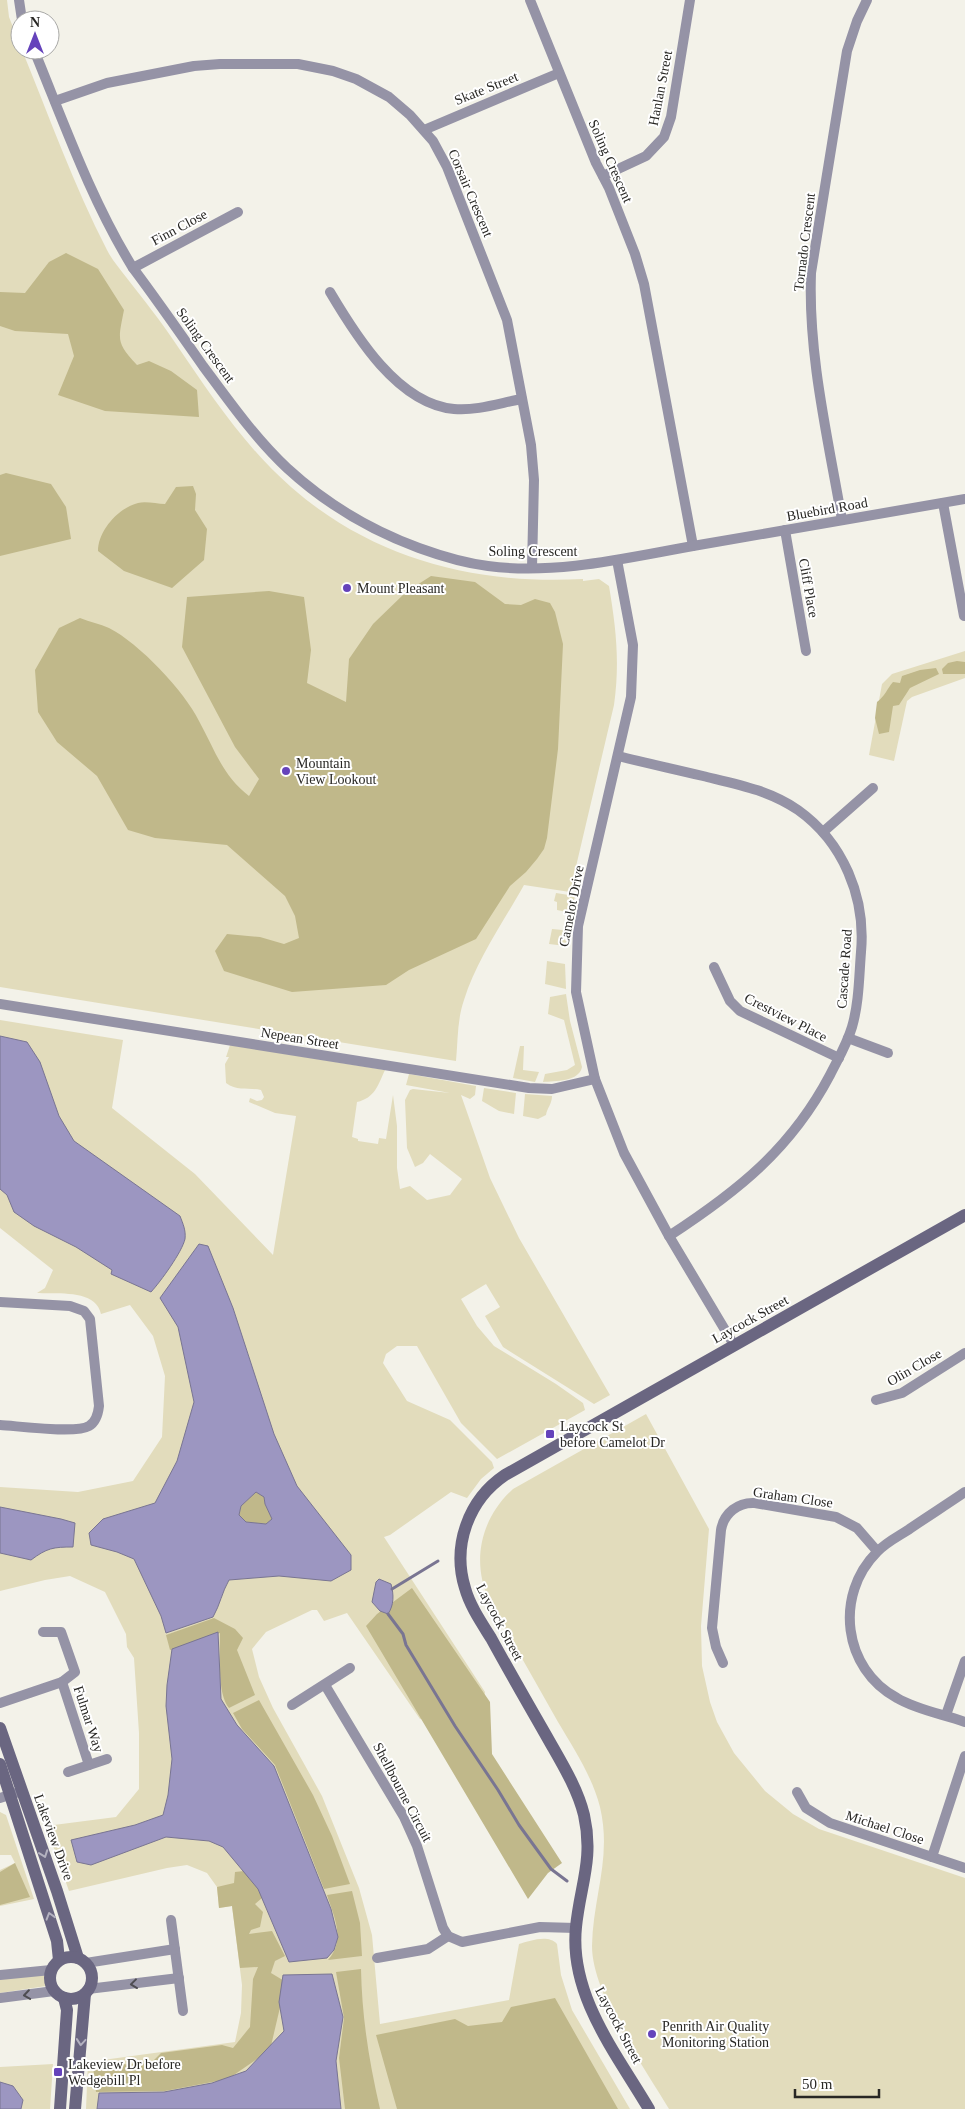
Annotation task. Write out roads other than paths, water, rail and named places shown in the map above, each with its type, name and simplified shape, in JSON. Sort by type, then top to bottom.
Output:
[{"type":"street","name":"Soling Crescent","points":[[38,60],[88,180],[120,247],[133,268],[231,404],[287,468],[320,494],[347,514],[374,529],[446,558],[488,566],[532,568],[584,565],[693,546],[644,284],[635,254],[530,0]]},
{"type":"street","name":"Hanlan Street","points":[[603,176],[642,160],[652,152],[664,137],[671,116],[690,0]]},
{"type":"street","name":"Tornado Crescent","points":[[842,520],[812,341],[810,308],[811,272],[847,51],[857,21],[867,0]]},
{"type":"street","name":"Corsair Crescent","points":[[55,100],[107,83],[194,66],[220,64],[304,65],[333,71],[367,84],[400,106],[433,141],[447,168],[500,298],[509,327],[531,446],[534,480],[532,568]]},
{"type":"street","name":"Skate Street","points":[[424,130],[559,73]]},
{"type":"street","name":"Finn Close","points":[[133,268],[238,212]]},
{"type":"street","points":[[330,292],[357,337],[375,358],[398,381],[423,399],[443,407],[462,409],[522,399]]},
{"type":"street","name":"Bluebird Road","points":[[693,546],[965,499]]},
{"type":"street","points":[[943,503],[964,616]]},
{"type":"street","name":"Cliff Place","points":[[785,530],[806,651]]},
{"type":"street","name":"Camelot Drive","points":[[618,560],[633,645],[631,697],[578,926],[576,992],[595,1079],[624,1153],[669,1236],[734,1345]]},
{"type":"street","name":"Cascade Road","points":[[618,756],[759,790],[790,805],[823,832],[842,860],[851,880],[861,918],[862,936],[858,998],[848,1038],[839,1058],[811,1106],[770,1158],[740,1186],[720,1202],[669,1236]]},
{"type":"street","points":[[823,832],[873,788]]},
{"type":"street","name":"Crestview Place","points":[[714,967],[730,1000],[740,1011],[839,1058]]},
{"type":"street","name":"Nepean Street","points":[[0,1004],[529,1088],[552,1089],[595,1079]]},
{"type":"street","points":[[848,1038],[888,1053]]},
{"type":"street","name":"Laycock Street","points":[[649,2109],[584,1994],[576,1950],[576,1928],[587,1873],[587,1834],[578,1796],[570,1778],[470,1602],[460,1562],[463,1534],[480,1498],[502,1477],[965,1215]]},
{"type":"street","points":[[0,1302],[70,1306],[84,1311],[90,1320],[99,1406],[97,1417],[92,1424],[78,1430],[0,1425]]},
{"type":"street","name":"Olin Close","points":[[876,1400],[902,1393],[965,1353]]},
{"type":"street","points":[[965,1492],[877,1551],[860,1575],[851,1598],[850,1629],[857,1655],[870,1677],[890,1694],[905,1702],[965,1722]]},
{"type":"street","name":"Graham Close","points":[[724,1663],[716,1647],[712,1628],[721,1530],[726,1517],[732,1510],[746,1503],[756,1503],[836,1517],[857,1528],[877,1551]]},
{"type":"street","name":"Fulmar Way","points":[[0,1702],[62,1682],[75,1672],[61,1632],[42,1632]]},
{"type":"street","points":[[946,1715],[965,1661]]},
{"type":"street","points":[[292,1705],[350,1668]]},
{"type":"street","name":"Fulmar Way","points":[[62,1682],[89,1765]]},
{"type":"street","name":"Shellbourne Circuit","points":[[325,1685],[404,1817],[417,1846],[442,1928],[448,1936]]},
{"type":"street","name":"Lakeview Drive","points":[[0,1728],[11,1794],[36,1834],[82,1960]]},
{"type":"street","name":"Michael Close","points":[[797,1792],[806,1808],[830,1823],[932,1857],[965,1756]]},
{"type":"street","points":[[68,1772],[107,1759]]},
{"type":"street","name":"Lakeview Drive","points":[[0,1764],[57,1941],[59,1960]]},
{"type":"street","points":[[932,1857],[965,1868]]},
{"type":"street","points":[[171,1920],[184,2011]]},
{"type":"street","points":[[377,1958],[428,1949],[448,1936],[462,1942],[540,1927],[576,1928]]},
{"type":"street","points":[[60,2109],[67,2010],[59,1994],[50,1984],[51,1970],[59,1960],[72,1956],[82,1960],[175,1949]]},
{"type":"street","points":[[75,2109],[86,1991],[92,1975],[82,1960]]},
{"type":"street","points":[[0,1975],[51,1970]]},
{"type":"street","points":[[0,1998],[59,1994],[78,1997],[86,1991],[179,1978]]},
{"type":"waterway","points":[[392,1589],[438,1561]]},
{"type":"waterway","points":[[388,1614],[403,1634],[406,1645],[455,1726],[519,1825],[551,1869],[567,1881]]},
{"type":"place","name":"Mount Pleasant","points":[[347,588]]},
{"type":"place","name":"Mountain View Lookout","points":[[286,771]]},
{"type":"place","name":"Laycock St before Camelot Dr","points":[[550,1434]]},
{"type":"place","name":"Penrith Air Quality Monitoring Station","points":[[652,2034]]},
{"type":"place","name":"Lakeview Dr before Wedgebill Pl","points":[[58,2072]]}]
